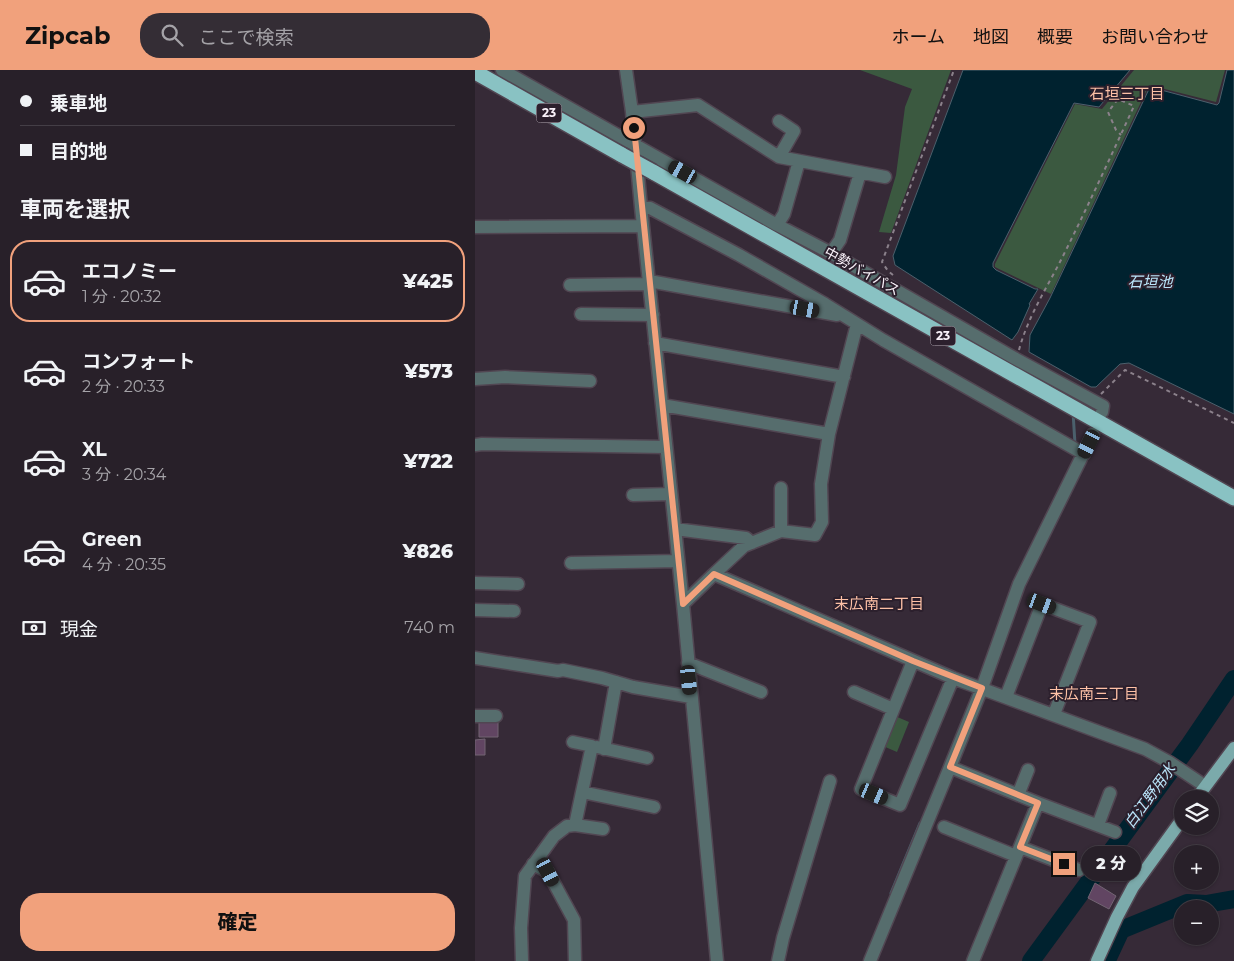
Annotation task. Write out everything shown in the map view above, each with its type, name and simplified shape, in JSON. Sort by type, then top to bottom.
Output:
[{"type":"highway","name":"中勢バイパス","points":[[475,72],[1234,498]]},
{"type":"main road","points":[[1202,790],[1234,748]]},
{"type":"main road","points":[[1097,961],[1133,887],[1174,830]]},
{"type":"street","points":[[502,70],[1103,406],[1102,412]]},
{"type":"street","points":[[627,70],[633,112],[641,207],[679,561],[717,961]]},
{"type":"street","points":[[633,112],[698,105],[779,157],[885,177]]},
{"type":"street","points":[[779,121],[794,131],[779,157]]},
{"type":"street","points":[[777,225],[783,214],[799,161]]},
{"type":"street","points":[[831,253],[840,240],[860,173]]},
{"type":"street","points":[[641,207],[650,208],[739,255],[883,340],[1084,454]]},
{"type":"street","points":[[475,227],[643,226]]},
{"type":"street","points":[[570,284],[649,282],[844,316]]},
{"type":"street","points":[[581,314],[653,315]]},
{"type":"street","points":[[683,604],[744,546],[781,531],[815,535],[822,522],[821,484],[829,434],[857,324]]},
{"type":"street","points":[[655,343],[844,377]]},
{"type":"street","points":[[475,379],[505,376],[590,381]]},
{"type":"street","points":[[662,405],[829,434]]},
{"type":"street","points":[[870,961],[950,767],[978,686],[1019,584],[1093,434]]},
{"type":"street","points":[[475,445],[666,447]]},
{"type":"street","points":[[781,488],[781,531]]},
{"type":"street","points":[[633,495],[671,494]]},
{"type":"street","points":[[675,529],[747,538],[752,543]]},
{"type":"street","points":[[571,563],[679,561]]},
{"type":"street","points":[[714,574],[953,678],[1145,749],[1174,765],[1205,786]]},
{"type":"street","points":[[475,583],[518,584]]},
{"type":"street","points":[[1006,697],[1042,604],[1090,622],[1054,714]]},
{"type":"street","points":[[475,610],[514,610]]},
{"type":"street","points":[[475,658],[559,671],[563,670],[633,687],[691,697]]},
{"type":"street","points":[[913,661],[861,789],[900,805],[953,678]]},
{"type":"street","points":[[688,663],[761,692]]},
{"type":"street","points":[[575,825],[582,792],[598,747],[616,682]]},
{"type":"street","points":[[854,692],[893,709]]},
{"type":"street","points":[[475,716],[496,716]]},
{"type":"street","points":[[573,742],[647,758]]},
{"type":"street","points":[[950,767],[1115,832]]},
{"type":"street","points":[[1018,795],[1028,770]]},
{"type":"street","points":[[778,961],[783,938],[830,780]]},
{"type":"street","points":[[582,792],[655,807]]},
{"type":"street","points":[[1098,825],[1110,793]]},
{"type":"street","points":[[973,961],[1038,803]]},
{"type":"street","points":[[521,961],[521,928],[525,876],[554,836],[567,826],[575,825],[603,829]]},
{"type":"street","points":[[945,827],[1079,870]]},
{"type":"street","points":[[533,864],[548,872],[574,920],[575,961]]},
{"type":"path","points":[[895,276],[888,271],[882,262],[954,70]]},
{"type":"path","points":[[1018,354],[1022,339],[1044,290],[1063,257],[1135,106],[1117,99],[1108,112],[1115,130],[1121,135]]},
{"type":"path","points":[[1099,395],[1125,370],[1234,424]]},
{"type":"green space","points":[[860,70],[951,70],[891,233],[879,232],[896,175],[905,107],[912,89]]},
{"type":"green space","points":[[1134,70],[1225,70],[1216,102],[1149,85],[1051,294],[995,267],[1075,104],[1102,109]]},
{"type":"green space","points":[[895,716],[909,722],[897,752],[883,746]]},
{"type":"green space","points":[[1089,850],[1103,855],[1086,878],[1078,875]]},
{"type":"water","points":[[963,70],[1130,70],[1099,107],[1074,103],[993,263],[993,267],[996,270],[1038,289],[1029,304],[1018,332],[1012,340],[895,265],[893,256]]},
{"type":"water","name":"石垣池","points":[[1227,70],[1234,70],[1234,414],[1129,363],[1120,364],[1096,387],[1091,387],[1029,352],[1030,335],[1050,298],[1150,87],[1217,105]]},
{"type":"building","points":[[479,721],[498,722],[498,737],[479,737]]},
{"type":"building","points":[[485,739],[485,755],[475,755],[475,740]]},
{"type":"building","points":[[1095,883],[1116,896],[1109,909],[1088,898]]},
{"type":"waterway","points":[[1073,412],[1075,444]]},
{"type":"waterway","name":"白江野用水","points":[[1031,961],[1190,744],[1234,679]]},
{"type":"waterway","points":[[891,893],[920,823]]},
{"type":"waterway","name":"白江野用水","points":[[1107,960],[1121,930],[1187,903],[1206,904],[1234,899]]},
{"type":"district","name":"石垣三丁目","points":[[1127,94]]},
{"type":"district","name":"末広南二丁目","points":[[879,604]]},
{"type":"district","name":"末広南三丁目","points":[[1094,694]]},
{"type":"route","points":[[634,128],[683,604],[714,574],[873,644],[953,678],[982,688],[950,767],[1038,803],[1020,847],[1064,864]]}]
